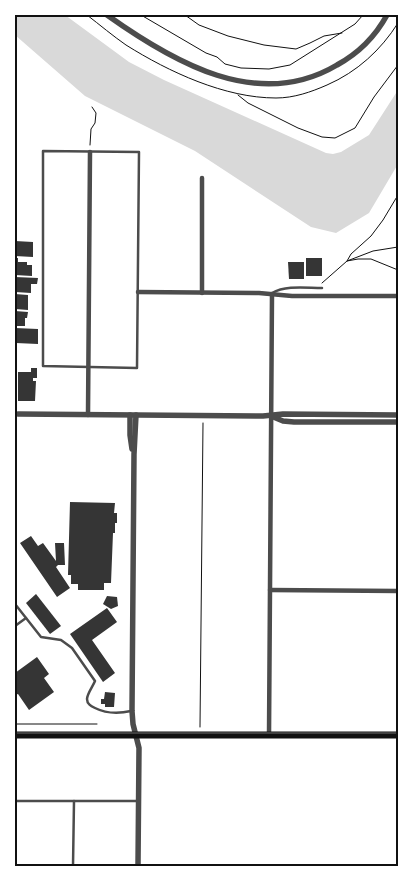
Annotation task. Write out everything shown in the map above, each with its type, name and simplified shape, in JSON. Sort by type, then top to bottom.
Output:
[{"type":"main road","points":[[15,735],[398,736]]},
{"type":"street","points":[[107,15],[134,34],[198,68],[235,81],[267,85],[311,78],[344,62],[370,40],[387,15]]},
{"type":"street","points":[[88,415],[90,152]]},
{"type":"street","points":[[202,178],[202,293]]},
{"type":"street","points":[[138,292],[292,296],[398,296]]},
{"type":"street","points":[[269,735],[272,294]]},
{"type":"street","points":[[17,414],[203,416],[271,416],[283,414],[398,415]]},
{"type":"street","points":[[133,415],[131,442],[134,454],[132,711],[139,748],[138,866]]},
{"type":"street","points":[[271,416],[283,421],[294,422],[398,422]]},
{"type":"street","points":[[270,590],[398,591]]},
{"type":"lane","points":[[43,151],[90,152],[139,152],[137,368],[43,366],[43,151]]},
{"type":"lane","points":[[272,294],[277,290],[284,289],[322,288]]},
{"type":"lane","points":[[15,604],[41,637],[61,640],[72,648],[95,681],[87,697],[89,705],[97,710],[110,713],[121,714],[132,711]]},
{"type":"lane","points":[[15,626],[26,618]]},
{"type":"lane","points":[[15,801],[138,801]]},
{"type":"lane","points":[[73,866],[74,801]]},
{"type":"path","points":[[86,15],[126,44],[154,61],[199,81],[236,93],[257,97]]},
{"type":"path","points":[[141,15],[206,53],[217,57],[225,64],[241,68],[290,66],[355,24],[363,15]]},
{"type":"path","points":[[184,15],[199,25],[228,36],[264,45],[296,49],[324,36],[342,33]]},
{"type":"path","points":[[236,93],[248,103],[298,128],[322,137],[335,138],[355,128],[374,97],[398,65]]},
{"type":"path","points":[[90,152],[90,129],[95,123],[96,114],[92,107]]},
{"type":"path","points":[[347,261],[351,254],[371,236],[398,195]]},
{"type":"path","points":[[321,284],[347,261],[373,250],[398,247]]},
{"type":"path","points":[[347,261],[371,259],[398,270]]},
{"type":"path","points":[[200,735],[203,416]]},
{"type":"path","points":[[15,724],[97,724]]},
{"type":"shaded area","points":[[15,15],[65,15],[129,62],[164,80],[326,153],[341,152],[369,135],[398,90],[398,164],[369,213],[336,233],[311,227],[195,151],[85,96],[15,35]]},
{"type":"building","points":[[15,241],[33,242],[33,257],[15,256]]},
{"type":"building","points":[[15,258],[18,258],[18,262],[27,262],[27,265],[32,265],[32,276],[15,275]]},
{"type":"building","points":[[306,258],[322,258],[322,276],[306,276]]},
{"type":"building","points":[[288,262],[304,262],[304,279],[289,279]]},
{"type":"building","points":[[15,277],[38,278],[37,284],[31,284],[31,293],[15,292]]},
{"type":"building","points":[[15,294],[28,295],[28,310],[15,309]]},
{"type":"building","points":[[15,311],[28,312],[27,318],[25,318],[25,326],[15,326]]},
{"type":"building","points":[[15,328],[38,329],[38,344],[16,343]]},
{"type":"building","points":[[31,368],[37,368],[37,378],[33,378],[33,381],[36,381],[35,401],[18,401],[18,372],[31,372]]},
{"type":"building","points":[[70,502],[115,503],[114,513],[117,513],[117,523],[115,523],[115,533],[113,533],[111,583],[104,583],[104,590],[78,590],[78,584],[71,584],[71,575],[68,575]]},
{"type":"building","points":[[31,536],[38,546],[43,543],[56,561],[55,543],[64,543],[65,565],[58,565],[56,567],[70,588],[57,597],[20,543]]},
{"type":"building","points":[[36,594],[61,626],[50,634],[26,603]]},
{"type":"building","points":[[107,596],[117,597],[118,606],[111,609],[103,604]]},
{"type":"building","points":[[107,608],[117,622],[92,640],[115,673],[103,682],[70,634]]},
{"type":"building","points":[[37,657],[49,674],[44,678],[54,692],[29,710],[18,694],[15,695],[15,673]]},
{"type":"building","points":[[105,692],[115,693],[114,707],[105,707],[105,704],[101,704],[101,699],[104,699]]},
{"type":"tram line","points":[[15,733],[398,733]]}]
